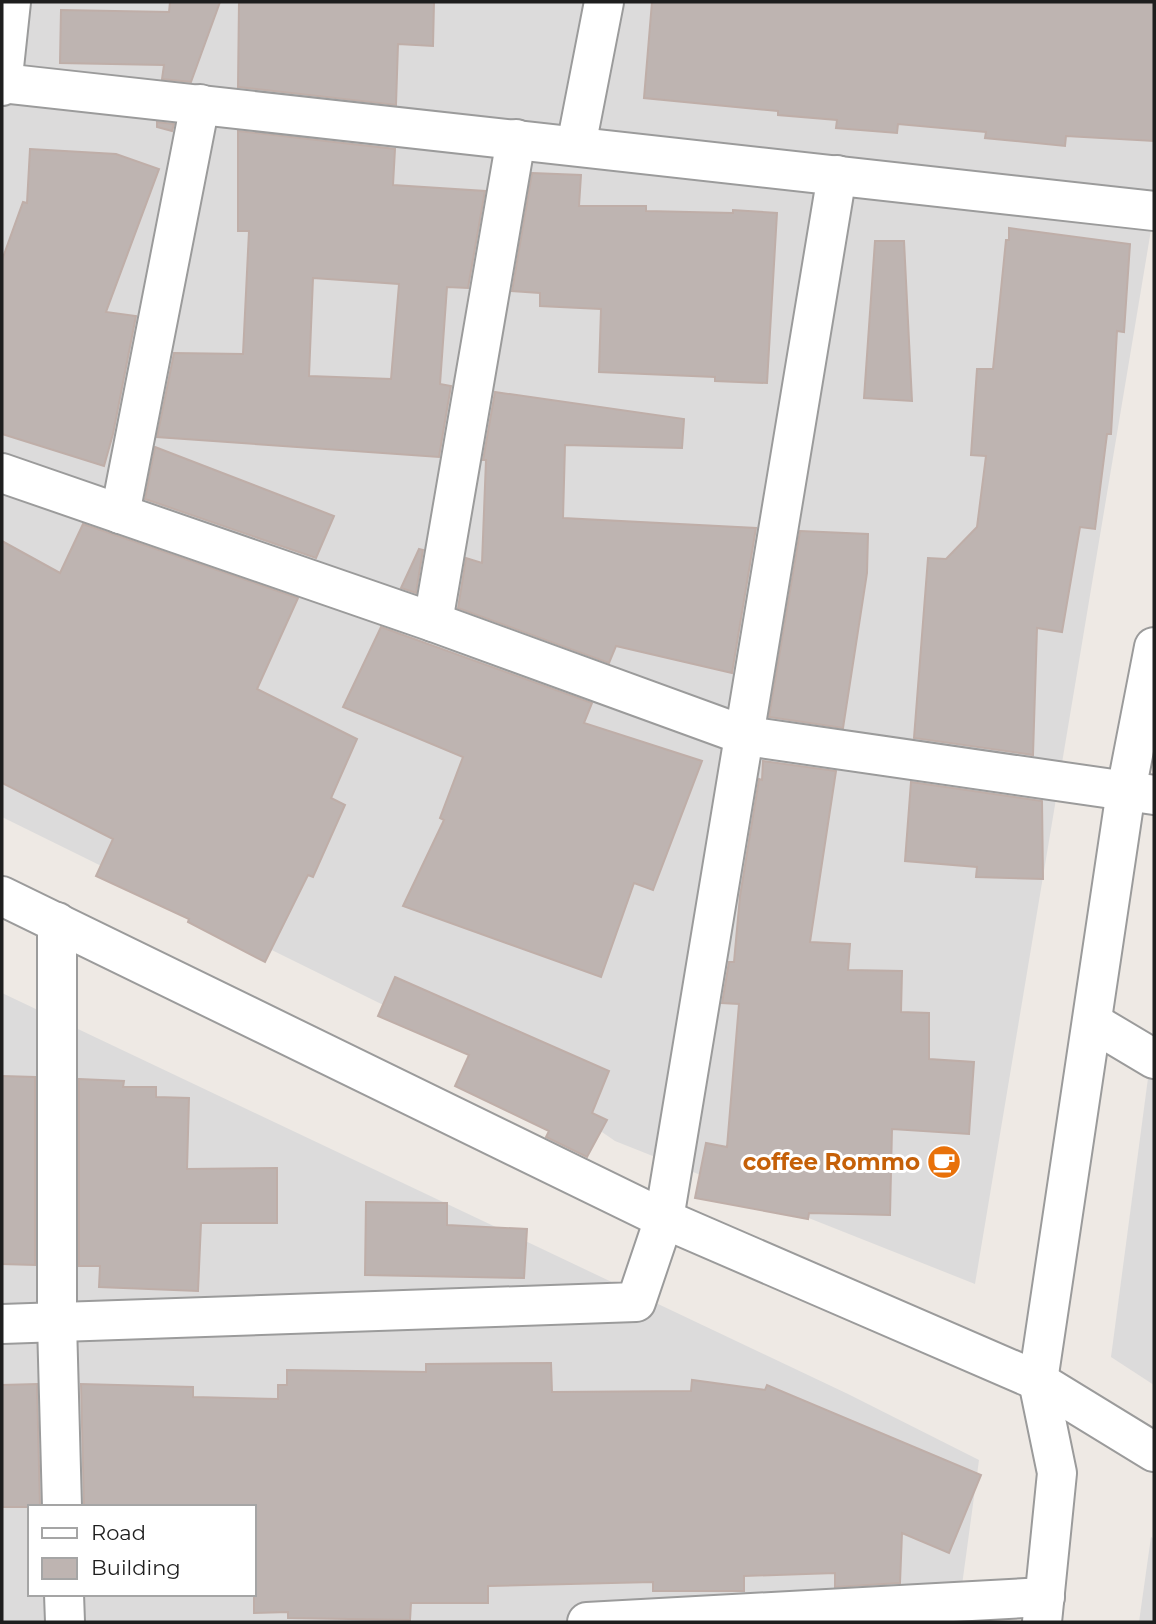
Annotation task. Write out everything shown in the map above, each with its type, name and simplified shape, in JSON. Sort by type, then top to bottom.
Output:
[{"type":"street","points":[[11,2],[2,84],[1154,211]]},
{"type":"street","points":[[576,146],[604,2]]},
{"type":"street","points":[[120,514],[200,104]]},
{"type":"street","points":[[433,622],[516,139]]},
{"type":"street","points":[[2,1324],[636,1302],[664,1219],[837,175]]},
{"type":"street","points":[[2,473],[433,622],[746,736],[1140,793]]},
{"type":"street","points":[[587,1622],[1044,1609],[1057,1473],[1038,1381],[1092,1022],[1140,793],[1154,647]]},
{"type":"street","points":[[2,895],[664,1219],[1038,1381],[1154,1452]]},
{"type":"street","points":[[57,922],[57,1323],[62,1505]]},
{"type":"street","points":[[1092,1022],[1154,1059]]},
{"type":"street","points":[[64,1596],[65,1622]]},
{"type":"shaded area","points":[[2,2],[1154,2],[1154,212],[975,1284],[615,1141],[505,1065],[2,817]]},
{"type":"shaded area","points":[[2,993],[848,1394],[979,1460],[957,1622],[2,1622]]},
{"type":"shaded area","points":[[1154,1033],[1154,1385],[1111,1357]]},
{"type":"shaded area","points":[[1151,1537],[1154,1539],[1154,1622],[1139,1622]]},
{"type":"building","points":[[170,2],[220,2],[191,82],[162,79],[164,65],[60,63],[61,10],[169,12]]},
{"type":"building","points":[[239,2],[434,2],[433,46],[398,44],[396,105],[238,87]]},
{"type":"building","points":[[652,2],[1154,2],[1154,141],[1066,136],[1065,146],[985,138],[986,132],[898,124],[897,133],[836,128],[837,120],[778,115],[778,111],[644,98]]},
{"type":"building","points":[[157,122],[174,124],[172,131],[157,127]]},
{"type":"building","points":[[238,131],[395,149],[393,185],[485,191],[468,288],[447,287],[440,384],[451,386],[439,457],[157,437],[174,353],[243,354],[249,231],[238,231]],"holes":[[[313,278],[399,284],[391,379],[309,376]]]},
{"type":"building","points":[[30,149],[116,154],[159,169],[106,312],[136,316],[113,434],[104,466],[2,434],[2,260],[23,202],[27,203]]},
{"type":"building","points":[[532,173],[581,175],[579,206],[646,206],[646,211],[733,213],[733,210],[777,213],[767,383],[715,381],[715,377],[599,372],[601,309],[540,306],[540,293],[512,291]]},
{"type":"building","points":[[1009,228],[1130,244],[1124,332],[1117,331],[1111,434],[1107,434],[1095,529],[1080,527],[1062,632],[1037,628],[1033,755],[914,738],[928,558],[946,559],[977,527],[986,456],[971,455],[977,369],[993,369]]},
{"type":"building","points":[[875,241],[904,241],[912,401],[864,398]]},
{"type":"building","points":[[495,392],[684,419],[682,448],[565,445],[563,518],[756,528],[732,673],[616,646],[609,663],[458,608],[466,558],[482,563],[486,460],[483,460]]},
{"type":"building","points":[[155,447],[334,516],[316,558],[145,499]]},
{"type":"building","points":[[83,524],[298,598],[257,689],[357,739],[331,798],[345,805],[313,877],[308,875],[265,962],[188,922],[189,919],[96,876],[113,839],[2,783],[2,541],[60,573]]},
{"type":"building","points":[[800,531],[868,534],[867,573],[843,728],[769,717]]},
{"type":"building","points":[[419,549],[423,550],[416,593],[401,588]]},
{"type":"building","points":[[381,627],[592,703],[584,723],[702,761],[653,890],[634,883],[601,977],[403,906],[444,820],[440,818],[463,757],[343,707]]},
{"type":"building","points":[[763,761],[836,771],[810,942],[850,944],[848,970],[902,971],[901,1012],[929,1013],[929,1059],[974,1062],[969,1134],[892,1129],[890,1215],[809,1213],[808,1219],[695,1198],[706,1143],[727,1147],[739,1004],[722,1003],[729,962],[734,962],[740,896],[759,779],[762,780]]},
{"type":"building","points":[[911,782],[1042,801],[1043,879],[976,877],[977,867],[905,861]]},
{"type":"building","points":[[395,977],[609,1071],[592,1113],[607,1120],[587,1157],[546,1137],[549,1131],[455,1086],[469,1055],[378,1016]]},
{"type":"building","points":[[2,1076],[35,1077],[35,1265],[2,1264]]},
{"type":"building","points":[[79,1079],[124,1081],[123,1087],[156,1087],[156,1097],[189,1098],[187,1169],[277,1168],[277,1223],[201,1223],[198,1291],[99,1287],[100,1266],[79,1266]]},
{"type":"building","points":[[366,1202],[447,1203],[447,1225],[527,1229],[524,1278],[365,1275]]},
{"type":"building","points":[[551,1363],[552,1392],[691,1391],[692,1380],[765,1390],[767,1385],[981,1475],[949,1553],[902,1533],[900,1583],[835,1587],[835,1573],[744,1576],[744,1591],[653,1591],[653,1582],[488,1586],[488,1603],[411,1603],[410,1620],[288,1618],[288,1612],[254,1613],[256,1505],[84,1505],[81,1384],[193,1387],[193,1397],[278,1399],[278,1385],[287,1385],[287,1370],[426,1372],[426,1364]]},
{"type":"building","points":[[37,1384],[40,1505],[2,1507],[2,1385]]},
{"type":"place","name":"coffee Rommo","points":[[944,1162]]}]
